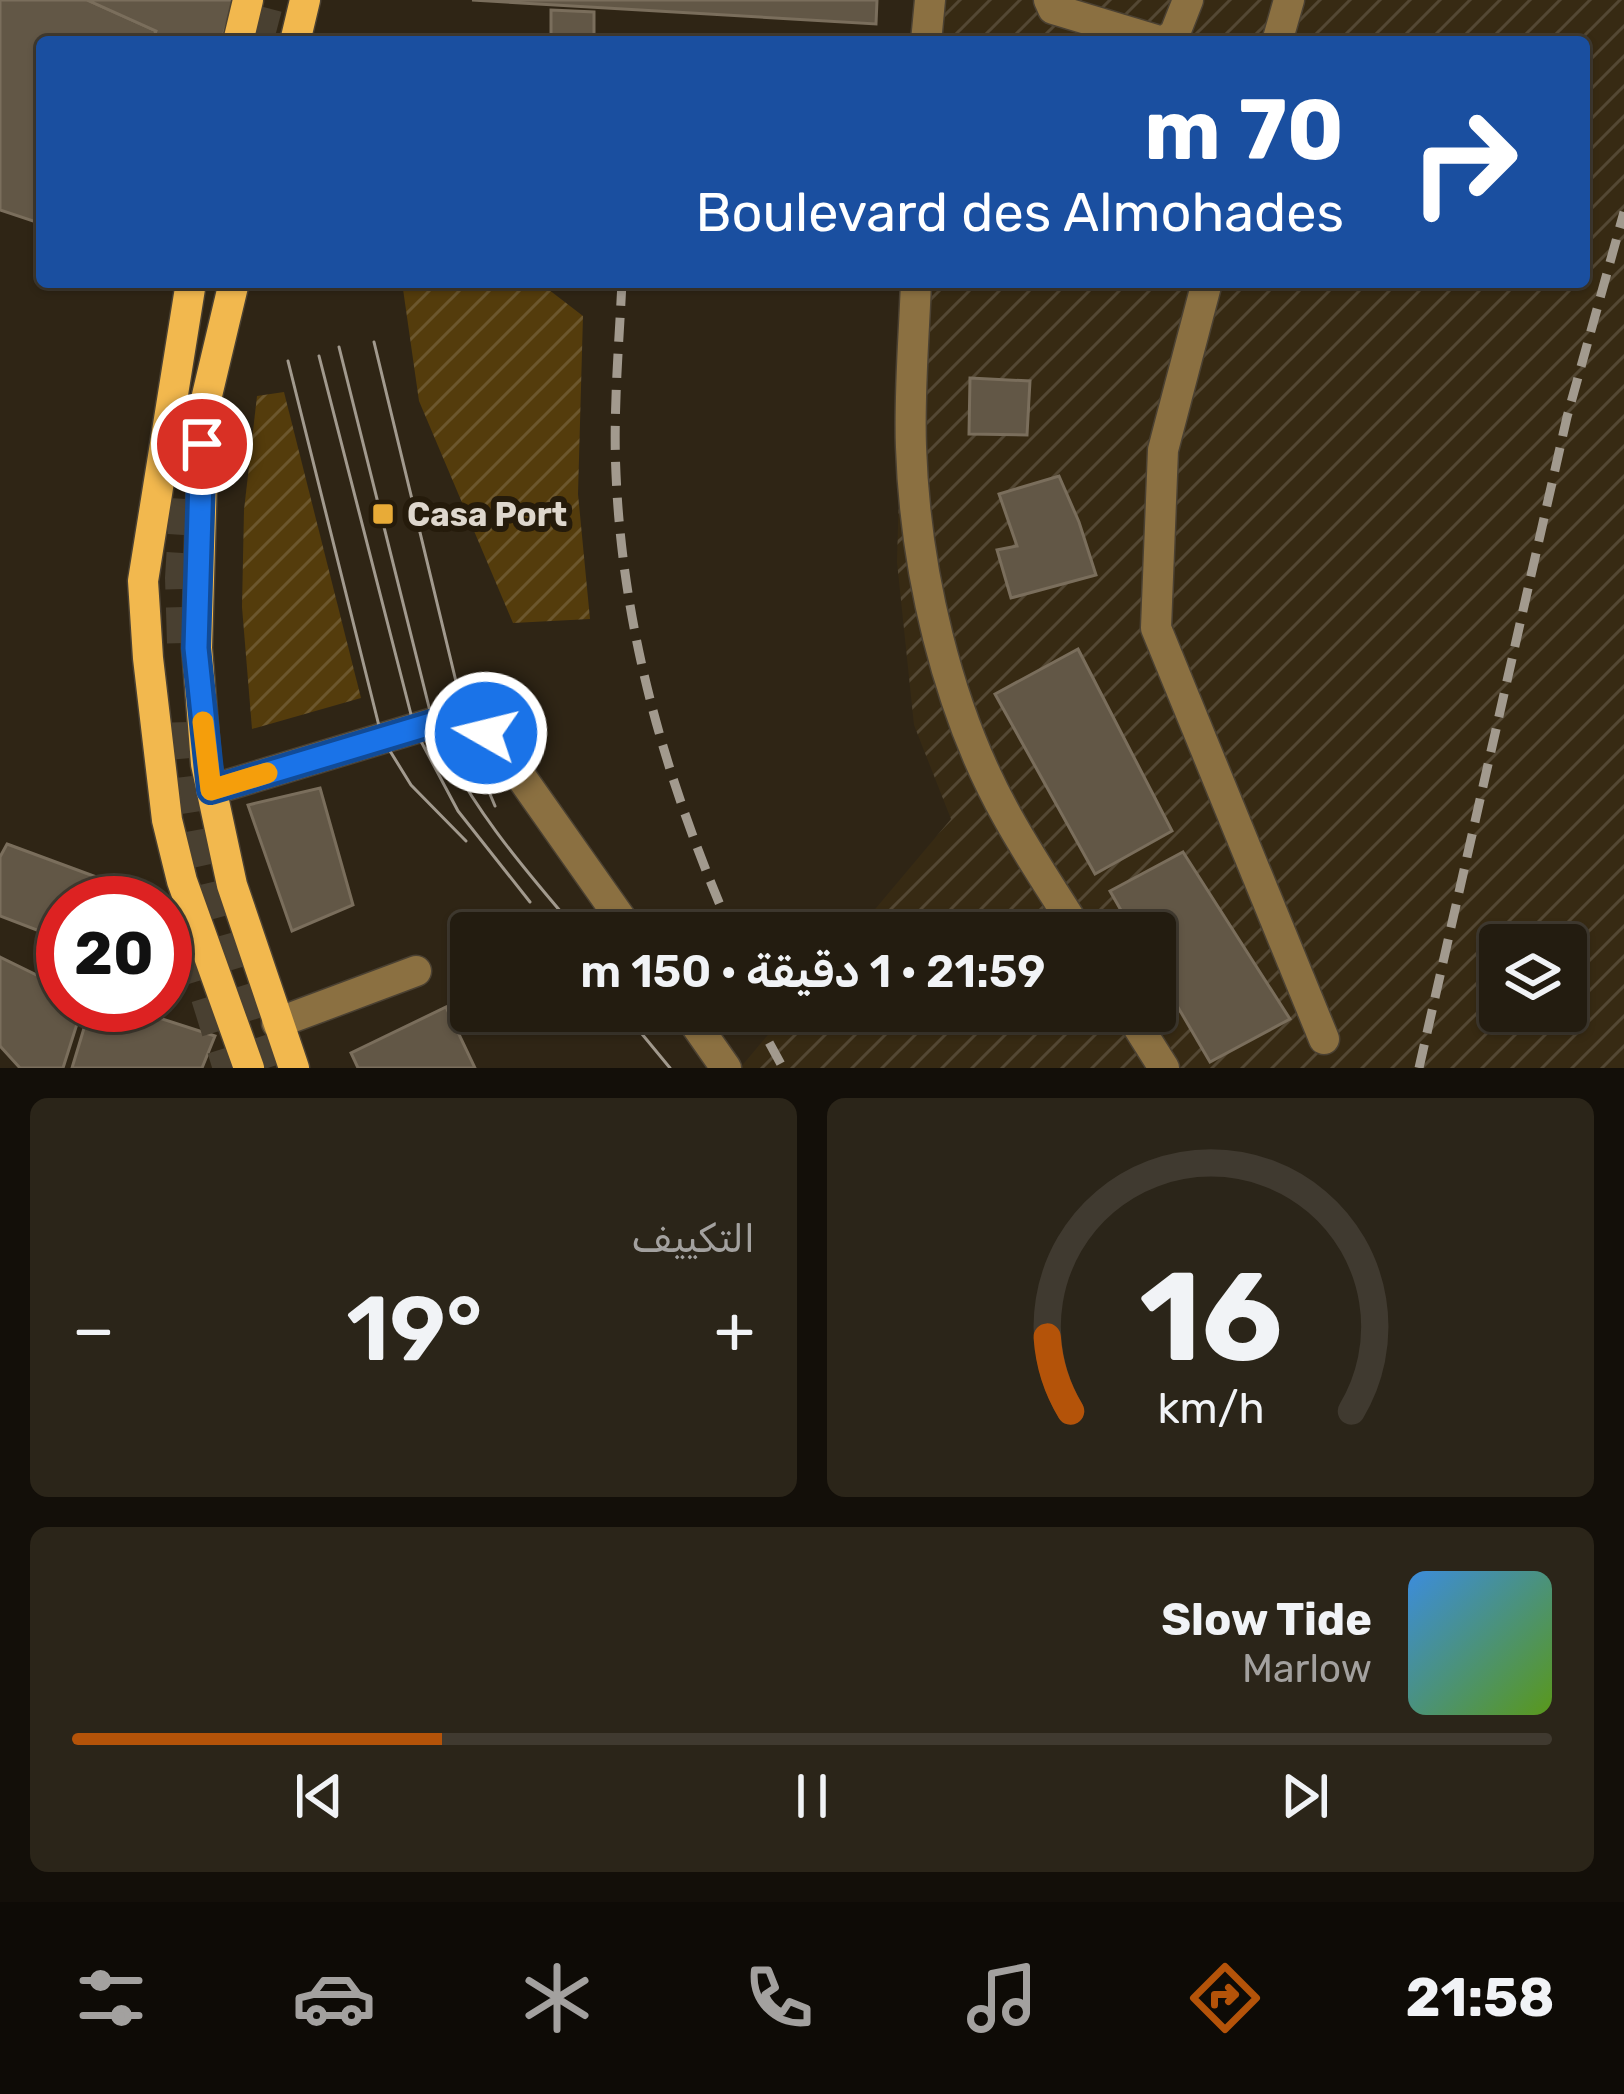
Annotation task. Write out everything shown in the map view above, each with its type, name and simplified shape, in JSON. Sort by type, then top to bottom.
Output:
[{"type":"main road","points":[[239,36],[248,0]]},
{"type":"main road","points":[[296,36],[304,0]]},
{"type":"main road","points":[[190,288],[143,581],[148,658],[167,820],[182,881],[249,1068]]},
{"type":"main road","points":[[233,288],[204,408],[196,648],[211,790],[232,886],[294,1068]]},
{"type":"street","points":[[927,36],[930,0]]},
{"type":"street","points":[[1049,0],[1053,9],[1144,36]]},
{"type":"street","points":[[1171,36],[1188,0]]},
{"type":"street","points":[[1279,36],[1289,0]]},
{"type":"street","points":[[916,288],[910,445],[917,530],[937,634],[964,718],[1005,813],[1066,912]]},
{"type":"street","points":[[1205,288],[1163,450],[1156,628],[1324,1040]]},
{"type":"street","points":[[211,790],[434,723],[467,724],[500,747],[616,912]]},
{"type":"street","points":[[278,1023],[416,971]]},
{"type":"street","points":[[701,1032],[726,1068]]},
{"type":"street","points":[[1141,1032],[1164,1068]]},
{"type":"shaded area","points":[[915,0],[1624,0],[1624,1068],[740,1068],[770,1032],[1176,1032],[1176,912],[873,912],[951,819],[914,725],[897,562],[905,288],[1590,288],[1590,36],[913,36]]},
{"type":"shaded area","points":[[403,288],[547,288],[583,316],[578,494],[590,619],[513,623],[419,401]]},
{"type":"shaded area","points":[[284,392],[361,698],[252,729],[242,607],[244,510],[257,396]]},
{"type":"building","points":[[0,0],[87,0],[156,31],[154,36],[36,36],[36,222],[0,210]]},
{"type":"building","points":[[87,0],[235,0],[223,36],[154,36],[156,31]]},
{"type":"building","points":[[472,0],[877,0],[876,24]]},
{"type":"building","points":[[551,10],[594,12],[594,36],[551,36]]},
{"type":"building","points":[[970,378],[1030,381],[1027,435],[969,434]]},
{"type":"building","points":[[1059,476],[1096,575],[1011,598],[997,550],[1017,546],[999,494]]},
{"type":"building","points":[[1078,649],[1172,831],[1095,874],[995,694]]},
{"type":"building","points":[[320,788],[353,905],[292,931],[248,805]]},
{"type":"building","points":[[7,844],[94,876],[36,876],[36,930],[0,916],[0,857]]},
{"type":"building","points":[[1183,852],[1290,1019],[1210,1062],[1176,1004],[1176,912],[1122,912],[1110,891]]},
{"type":"building","points":[[0,957],[36,975],[36,1032],[74,1032],[63,1068],[20,1068],[0,1046]]},
{"type":"building","points":[[446,1007],[450,1032],[458,1032],[475,1068],[358,1068],[351,1053]]},
{"type":"building","points":[[192,1029],[215,1036],[202,1068],[72,1068],[83,1032]]},
{"type":"tunnel","points":[[257,36],[266,0]]},
{"type":"tunnel","points":[[185,643],[183,578],[190,464]]},
{"type":"tunnel","points":[[189,722],[206,854],[227,940],[268,1068]]},
{"type":"tunnel","points":[[193,945],[231,1068]]},
{"type":"tram line","points":[[374,342],[474,756],[495,806]]},
{"type":"tram line","points":[[339,347],[433,723],[479,807],[561,912]]},
{"type":"tram line","points":[[319,356],[415,730],[458,811],[530,902]]},
{"type":"tram line","points":[[288,361],[382,738],[411,785],[466,841]]},
{"type":"tram line","points":[[640,1032],[670,1068]]},
{"type":"railway","points":[[1419,1068],[1567,417],[1624,212]]},
{"type":"railway","points":[[622,288],[615,450],[628,593],[669,766],[723,912]]},
{"type":"railway","points":[[763,1032],[783,1068]]},
{"type":"slow traffic","points":[[203,722],[211,790],[267,773]]},
{"type":"place","name":"Casa Port","points":[[383,514]]},
{"type":"route","points":[[202,444],[196,648],[211,790],[434,723],[467,724],[486,733]]}]
